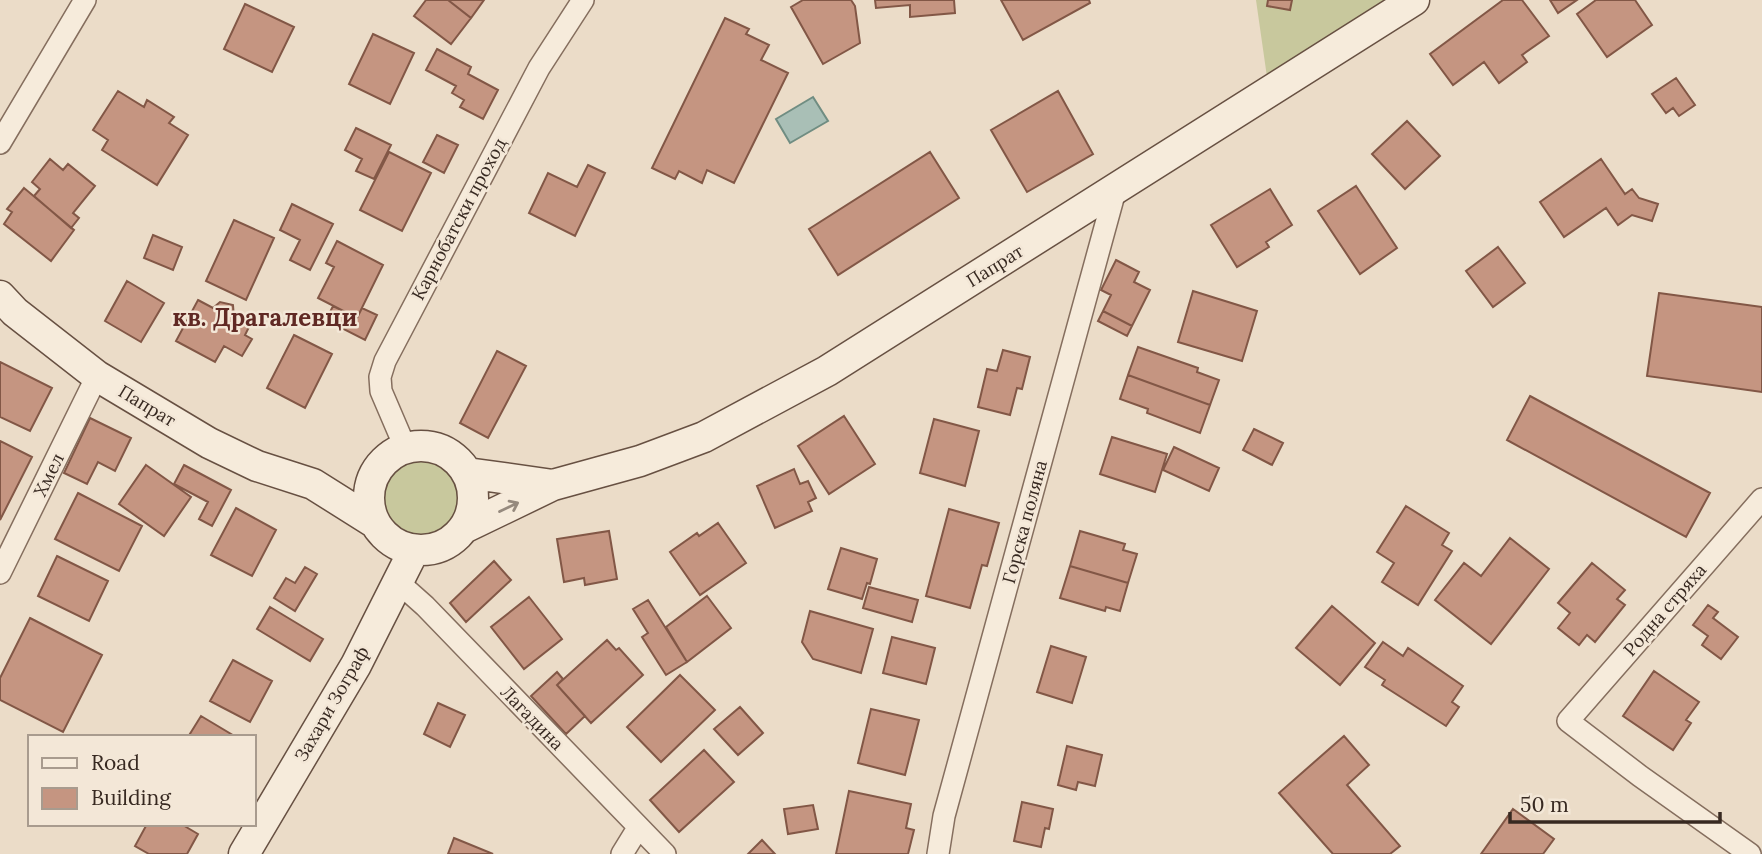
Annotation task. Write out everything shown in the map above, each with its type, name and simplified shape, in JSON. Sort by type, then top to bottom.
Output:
[{"type":"main road","name":"Папрат","points":[[464,528],[554,485],[640,461],[704,437],[827,371],[1414,0]]},
{"type":"main road","name":"Папрат","points":[[0,296],[15,312],[97,376],[236,457],[313,484],[375,523]]},
{"type":"main road","points":[[419,445],[441,449],[452,455],[467,472],[473,492],[470,516],[454,539],[442,546],[414,550],[391,541],[375,523],[368,497],[375,472],[383,461],[405,447],[419,445]]},
{"type":"main road","points":[[313,484],[375,472]]},
{"type":"main road","name":"Папрат","points":[[467,472],[554,485]]},
{"type":"main road","name":"Захари Зограф","points":[[244,854],[356,665],[414,550]]},
{"type":"street","points":[[0,144],[86,0]]},
{"type":"street","name":"Карнобатски проход","points":[[405,447],[381,391],[380,377],[385,361],[571,5]]},
{"type":"street","name":"Горска поляна","points":[[938,854],[944,816],[1115,191]]},
{"type":"street","name":"Хмел","points":[[0,573],[97,376]]},
{"type":"street","name":"Родна стряха","points":[[1750,854],[1568,721],[1762,499]]},
{"type":"street","name":"Лагадина","points":[[398,582],[425,606],[665,854]]},
{"type":"street","points":[[622,854],[638,828]]},
{"type":"green space","points":[[1256,0],[1389,0],[1267,77]]},
{"type":"green space","points":[[421,458],[436,461],[449,470],[458,483],[461,498],[458,513],[449,526],[436,535],[421,538],[406,535],[393,526],[384,513],[381,498],[384,483],[393,470],[406,461]]},
{"type":"shaded area","points":[[813,97],[828,121],[790,143],[776,119]]},
{"type":"building","points":[[426,0],[448,0],[471,18],[451,44],[414,16]]},
{"type":"building","points":[[448,0],[484,0],[471,18]]},
{"type":"building","points":[[803,0],[851,0],[855,6],[860,43],[823,64],[791,7]]},
{"type":"building","points":[[875,0],[954,0],[955,13],[910,17],[910,5],[876,8]]},
{"type":"building","points":[[1001,0],[1089,0],[1090,3],[1023,40]]},
{"type":"building","points":[[1268,0],[1292,0],[1290,10],[1267,6]]},
{"type":"building","points":[[1503,0],[1522,0],[1549,36],[1522,55],[1527,62],[1499,83],[1484,62],[1453,85],[1430,54]]},
{"type":"building","points":[[1550,0],[1577,0],[1558,13]]},
{"type":"building","points":[[1596,0],[1635,0],[1652,25],[1607,57],[1577,14]]},
{"type":"building","points":[[245,4],[294,27],[272,72],[224,49]]},
{"type":"building","points":[[725,18],[749,29],[746,34],[769,45],[761,60],[788,73],[734,183],[707,170],[702,183],[679,171],[675,179],[652,168]]},
{"type":"building","points":[[373,34],[414,53],[390,104],[349,84]]},
{"type":"building","points":[[437,49],[471,67],[468,74],[498,90],[483,119],[460,107],[464,100],[452,93],[456,86],[426,70]]},
{"type":"building","points":[[1676,78],[1695,105],[1679,116],[1673,108],[1666,113],[1652,94]]},
{"type":"building","points":[[118,91],[144,107],[147,100],[174,117],[169,123],[188,135],[157,185],[102,150],[108,140],[93,130]]},
{"type":"building","points":[[1058,91],[1093,154],[1027,192],[991,130]]},
{"type":"building","points":[[1407,121],[1440,156],[1405,189],[1372,154]]},
{"type":"building","points":[[356,128],[391,145],[374,179],[356,171],[362,159],[345,150]]},
{"type":"building","points":[[437,135],[458,145],[444,173],[423,162]]},
{"type":"building","points":[[389,152],[431,173],[402,231],[360,210]]},
{"type":"building","points":[[930,152],[959,198],[838,275],[809,229]]},
{"type":"building","points":[[50,159],[63,170],[68,164],[95,186],[73,213],[79,218],[71,228],[34,196],[40,189],[32,182]]},
{"type":"building","points":[[1601,159],[1625,194],[1632,189],[1639,198],[1658,204],[1652,221],[1632,215],[1618,225],[1606,208],[1564,237],[1540,202]]},
{"type":"building","points":[[588,165],[605,173],[575,236],[529,213],[548,173],[577,187]]},
{"type":"building","points":[[1356,186],[1397,248],[1360,274],[1318,211]]},
{"type":"building","points":[[24,188],[74,230],[51,261],[4,224],[12,212],[7,209]]},
{"type":"building","points":[[1270,189],[1292,225],[1266,242],[1269,247],[1237,267],[1211,225]]},
{"type":"building","points":[[292,204],[333,224],[310,270],[290,260],[300,240],[280,230]]},
{"type":"building","points":[[234,220],[274,238],[246,300],[206,281]]},
{"type":"building","points":[[153,235],[182,247],[173,270],[144,258]]},
{"type":"building","points":[[337,241],[383,265],[357,318],[318,298],[334,267],[326,263]]},
{"type":"building","points":[[1498,247],[1525,283],[1493,307],[1466,271]]},
{"type":"building","points":[[1116,260],[1139,272],[1134,282],[1150,290],[1132,326],[1103,311],[1111,295],[1101,290]]},
{"type":"building","points":[[127,281],[164,303],[141,342],[105,321]]},
{"type":"building","points":[[1193,291],[1257,311],[1242,361],[1178,342]]},
{"type":"building","points":[[1659,293],[1762,307],[1762,392],[1647,376]]},
{"type":"building","points":[[198,300],[213,308],[220,302],[233,305],[234,319],[249,327],[245,335],[252,339],[242,356],[224,346],[215,362],[176,341]]},
{"type":"building","points":[[333,306],[357,318],[362,308],[377,315],[365,340],[326,320]]},
{"type":"building","points":[[1103,311],[1132,326],[1127,336],[1098,321]]},
{"type":"building","points":[[294,335],[332,354],[305,408],[267,388]]},
{"type":"building","points":[[1138,347],[1198,368],[1197,372],[1219,380],[1210,405],[1128,375]]},
{"type":"building","points":[[1003,350],[1030,357],[1022,389],[1017,388],[1010,415],[978,407],[987,369],[997,371]]},
{"type":"building","points":[[497,351],[526,366],[488,438],[460,423]]},
{"type":"building","points":[[0,362],[52,388],[30,431],[0,417]]},
{"type":"building","points":[[1128,375],[1210,405],[1200,433],[1147,413],[1148,409],[1120,399]]},
{"type":"building","points":[[1530,396],[1710,493],[1686,537],[1507,440]]},
{"type":"building","points":[[844,416],[875,464],[829,494],[798,446]]},
{"type":"building","points":[[90,418],[131,438],[115,471],[98,462],[87,484],[64,473]]},
{"type":"building","points":[[934,419],[979,431],[965,486],[920,473]]},
{"type":"building","points":[[1254,429],[1283,443],[1272,465],[1243,450]]},
{"type":"building","points":[[1112,437],[1167,454],[1155,492],[1100,474]]},
{"type":"building","points":[[0,441],[32,457],[0,520]]},
{"type":"building","points":[[1174,447],[1219,468],[1209,491],[1163,470]]},
{"type":"building","points":[[146,465],[191,497],[164,536],[119,504]]},
{"type":"building","points":[[184,465],[231,490],[212,526],[199,519],[208,502],[174,484]]},
{"type":"building","points":[[794,469],[800,484],[808,481],[816,498],[808,502],[812,511],[775,528],[757,486]]},
{"type":"building","points":[[78,493],[142,526],[119,571],[55,539]]},
{"type":"building","points":[[1406,506],[1449,533],[1442,545],[1452,551],[1418,605],[1382,582],[1394,563],[1377,552]]},
{"type":"building","points":[[236,508],[276,530],[252,576],[211,555]]},
{"type":"building","points":[[949,509],[999,523],[987,566],[982,565],[970,608],[926,596]]},
{"type":"building","points":[[718,523],[746,563],[700,595],[670,552],[697,533],[699,536]]},
{"type":"building","points":[[609,531],[617,579],[585,585],[584,578],[564,582],[557,539]]},
{"type":"building","points":[[1080,531],[1125,544],[1123,550],[1137,554],[1128,583],[1070,566]]},
{"type":"building","points":[[1510,538],[1549,569],[1491,644],[1435,600],[1464,563],[1481,576]]},
{"type":"building","points":[[841,548],[877,559],[870,584],[867,583],[862,599],[828,589]]},
{"type":"building","points":[[57,556],[108,581],[89,621],[38,596]]},
{"type":"building","points":[[494,561],[511,580],[466,622],[450,603]]},
{"type":"building","points":[[1592,563],[1625,590],[1617,599],[1625,605],[1595,642],[1587,635],[1579,645],[1558,628],[1570,613],[1558,603]]},
{"type":"building","points":[[1070,566],[1128,583],[1120,611],[1106,607],[1105,611],[1060,598]]},
{"type":"building","points":[[305,567],[317,574],[295,611],[274,598],[286,578],[295,583]]},
{"type":"building","points":[[869,587],[918,600],[912,622],[863,608]]},
{"type":"building","points":[[707,596],[731,628],[687,662],[666,627]]},
{"type":"building","points":[[529,597],[562,639],[524,669],[491,627]]},
{"type":"building","points":[[648,600],[687,662],[666,675],[642,637],[648,633],[633,609]]},
{"type":"building","points":[[1708,605],[1718,612],[1713,618],[1738,637],[1721,659],[1702,645],[1708,636],[1693,625]]},
{"type":"building","points":[[1332,606],[1375,643],[1340,685],[1296,648]]},
{"type":"building","points":[[270,607],[323,639],[310,661],[257,629]]},
{"type":"building","points":[[810,611],[873,629],[861,673],[813,659],[802,642]]},
{"type":"building","points":[[30,618],[102,655],[63,732],[0,700],[0,678]]},
{"type":"building","points":[[892,637],[935,648],[926,684],[883,673]]},
{"type":"building","points":[[607,640],[616,650],[619,648],[643,675],[591,723],[557,685]]},
{"type":"building","points":[[1383,642],[1403,656],[1408,648],[1463,686],[1452,702],[1459,707],[1446,726],[1382,685],[1385,680],[1365,667]]},
{"type":"building","points":[[1051,646],[1086,657],[1072,703],[1037,692]]},
{"type":"building","points":[[233,660],[272,681],[250,722],[210,701]]},
{"type":"building","points":[[1654,671],[1699,702],[1686,720],[1691,723],[1673,750],[1623,716]]},
{"type":"building","points":[[557,672],[563,679],[557,685],[585,716],[566,734],[531,696]]},
{"type":"building","points":[[680,675],[715,710],[661,762],[627,727]]},
{"type":"building","points":[[438,703],[465,715],[450,747],[424,734]]},
{"type":"building","points":[[740,707],[763,733],[738,755],[714,729]]},
{"type":"building","points":[[871,709],[919,720],[905,775],[858,763]]},
{"type":"building","points":[[201,716],[233,735],[189,735]]},
{"type":"building","points":[[1344,736],[1369,765],[1347,785],[1400,846],[1390,854],[1333,854],[1279,793]]},
{"type":"building","points":[[1067,746],[1102,755],[1095,786],[1078,782],[1076,790],[1058,785]]},
{"type":"building","points":[[704,750],[734,782],[679,832],[650,800]]},
{"type":"building","points":[[849,791],[911,804],[906,828],[914,830],[908,854],[836,854]]},
{"type":"building","points":[[1022,802],[1053,809],[1049,829],[1045,828],[1041,847],[1014,841]]},
{"type":"building","points":[[813,805],[818,829],[788,834],[784,809]]},
{"type":"building","points":[[1513,809],[1554,839],[1543,854],[1481,854]]},
{"type":"building","points":[[146,826],[184,826],[198,834],[187,854],[149,854],[135,846]]},
{"type":"building","points":[[454,838],[493,854],[448,854]]},
{"type":"building","points":[[762,840],[775,854],[748,854]]},
{"type":"district","name":"кв. Драгалевци","points":[[265,318]]}]
